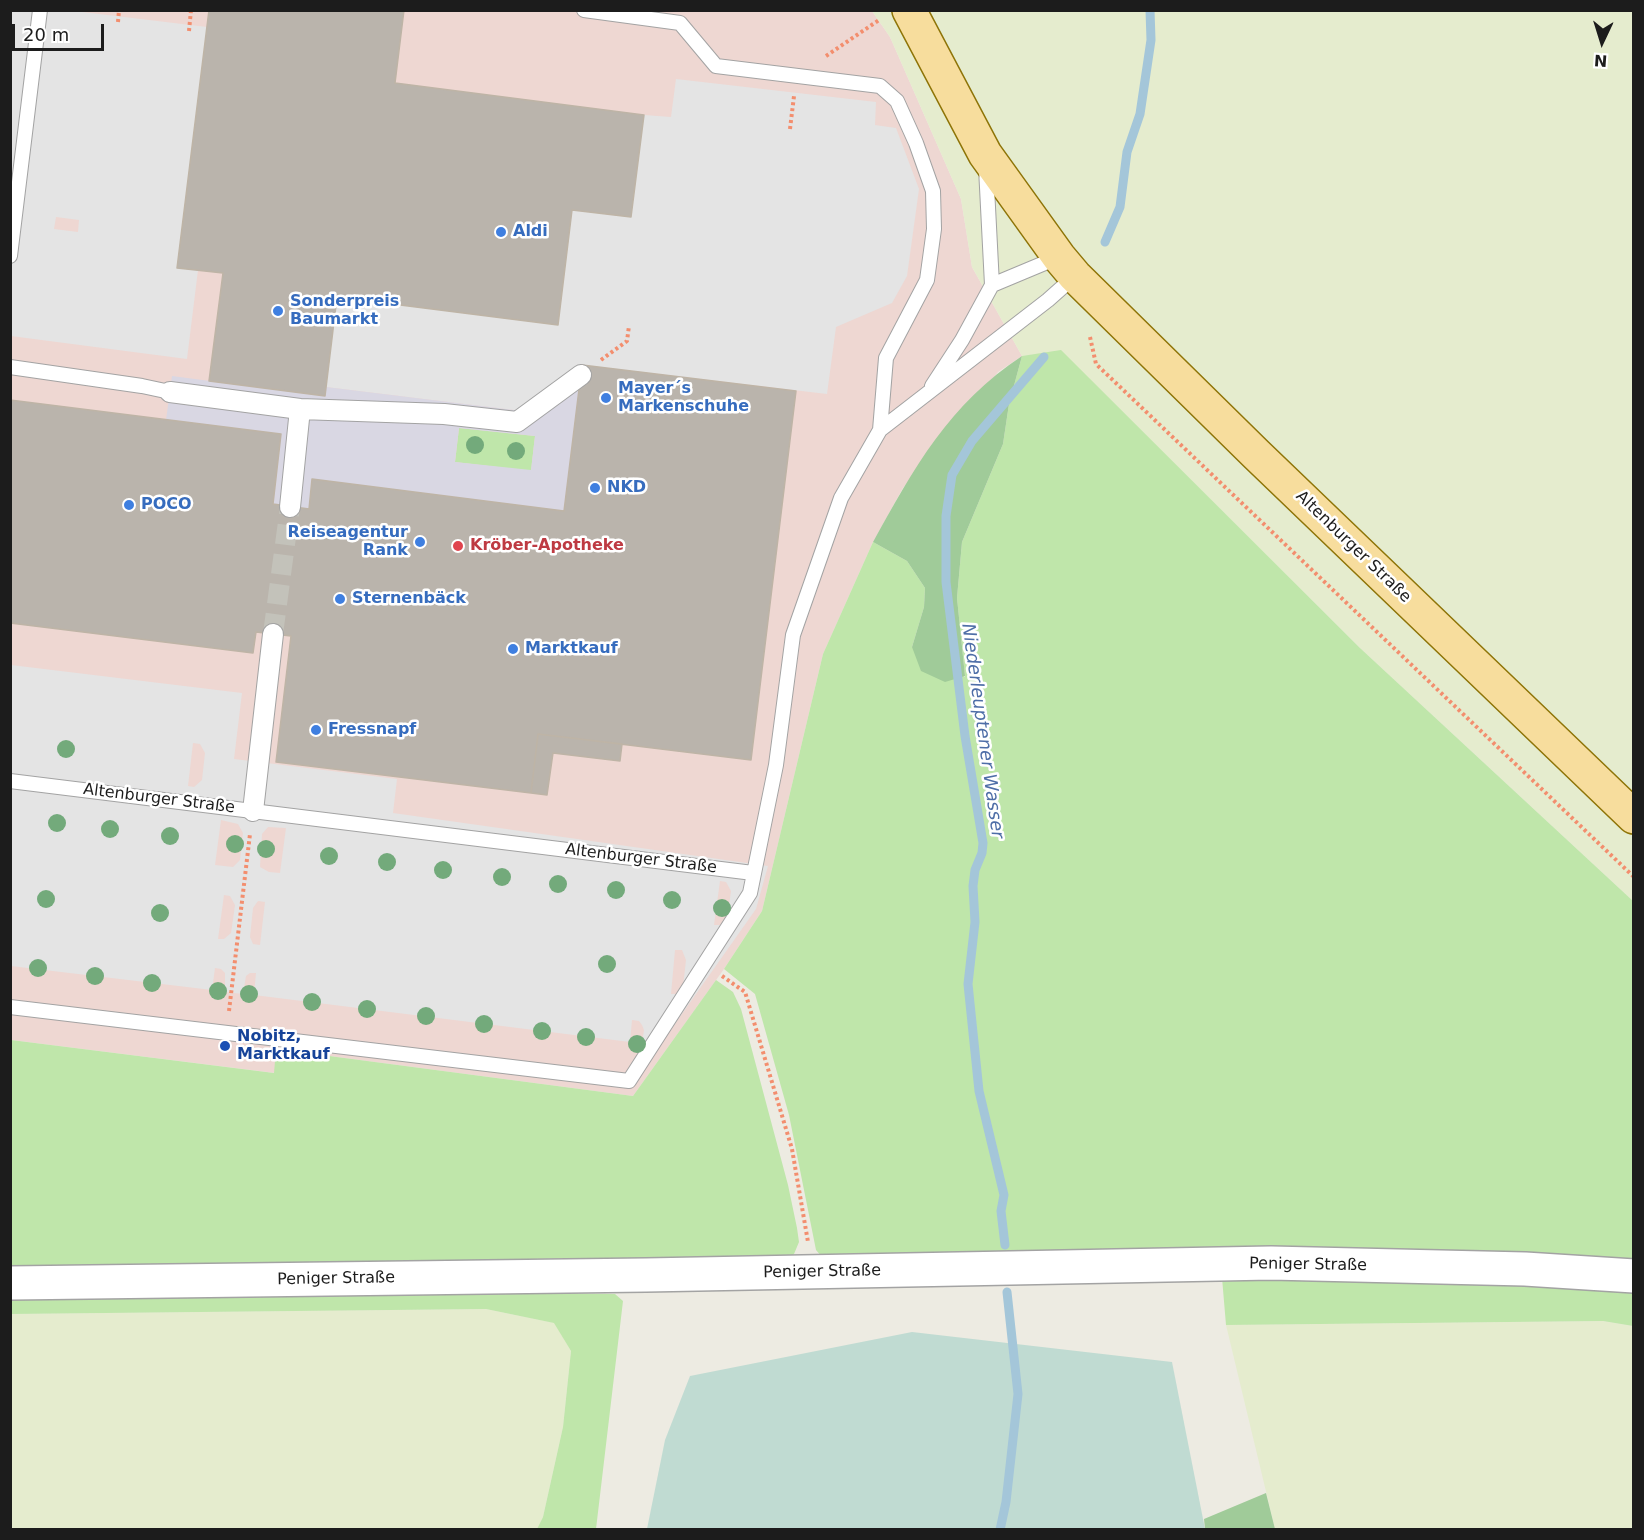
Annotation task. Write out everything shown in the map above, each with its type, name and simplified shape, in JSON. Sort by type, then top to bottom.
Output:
[{"type":"main road","name":"Altenburger Straße","points":[[909,10],[985,154],[1067,267],[1256,454],[1634,817]]},
{"type":"street","points":[[170,392],[300,408],[444,414],[517,422],[587,370]]},
{"type":"street","points":[[290,507],[300,408]]},
{"type":"street","points":[[253,811],[273,634]]},
{"type":"street","name":"Peniger Straße","points":[[10,1283],[1271,1263],[1525,1269],[1634,1276]]},
{"type":"lane","points":[[10,256],[40,10]]},
{"type":"lane","points":[[584,10],[680,23],[716,66],[880,86],[897,101],[916,143],[933,191],[934,229],[927,280],[886,358],[880,430]]},
{"type":"lane","name":"Altenburger Straße","points":[[985,154],[992,285]]},
{"type":"lane","points":[[927,395],[962,340],[992,285],[1067,267]]},
{"type":"lane","points":[[10,1007],[629,1081],[750,893],[776,765],[793,635],[841,498],[880,430],[1048,300],[1067,267]]},
{"type":"lane","points":[[10,367],[170,392]]},
{"type":"lane","name":"Altenburger Straße","points":[[10,781],[753,873]]},
{"type":"path","points":[[118,22],[119,10]]},
{"type":"path","points":[[189,31],[191,10]]},
{"type":"path","points":[[587,370],[627,341],[629,326]]},
{"type":"path","points":[[1088,331],[1096,364],[1634,877]]},
{"type":"path","points":[[227,1033],[253,811]]},
{"type":"path","points":[[704,964],[745,992],[792,1149],[813,1272]]},
{"type":"shaded area","points":[[11,11],[872,11],[890,37],[961,199],[972,267],[1022,356],[998,372],[903,488],[873,542],[823,654],[762,911],[724,969],[633,1096],[276,1049],[275,1073],[11,1040]]},
{"type":"shaded area","points":[[11,11],[74,11],[207,27],[177,267],[198,270],[187,359],[11,336]],"holes":[[[56,217],[79,220],[78,232],[54,229]]]},
{"type":"shaded area","points":[[676,79],[876,102],[875,125],[896,128],[919,189],[907,276],[892,303],[836,327],[827,394],[582,365],[522,411],[326,387],[337,297],[558,325],[572,210],[630,217],[644,115],[671,117]]},
{"type":"shaded area","points":[[582,365],[564,511],[313,479],[309,509],[273,504],[281,434],[166,420],[172,376],[324,396],[326,387],[522,411]],"holes":[[[459,428],[535,436],[531,470],[455,462]]]},
{"type":"shaded area","points":[[11,665],[242,693],[234,759],[397,779],[393,813],[768,866],[756,909],[660,1045],[642,1043],[644,1030],[642,1025],[639,1021],[632,1020],[630,1042],[254,995],[256,973],[246,976],[243,994],[225,992],[225,973],[215,968],[212,990],[11,966]],"holes":[[[193,743],[200,744],[205,753],[202,780],[194,787],[188,786]],[[221,820],[238,824],[243,833],[240,860],[233,867],[215,865]],[[268,827],[286,828],[280,873],[269,872],[260,867],[262,834]],[[720,881],[726,882],[731,891],[727,919],[720,925],[714,925]],[[224,895],[230,896],[235,905],[231,933],[224,939],[218,939]],[[258,901],[265,902],[260,945],[253,944],[250,937],[253,908]],[[675,950],[682,950],[686,960],[683,987],[676,994],[671,994]]]},
{"type":"shaded area","points":[[912,1332],[1172,1362],[1205,1529],[647,1529],[665,1440],[690,1376]]},
{"type":"green space","points":[[872,11],[1633,11],[1633,901],[1360,648],[1061,351],[1022,356],[972,267],[961,199],[890,37]]},
{"type":"green space","points":[[1061,350],[1360,648],[1633,901],[1633,1326],[1603,1321],[1226,1325],[1220,1254],[822,1257],[816,1250],[789,1115],[755,994],[724,969],[762,911],[823,654],[873,542],[907,561],[925,588],[924,607],[912,647],[965,677],[957,598],[962,542],[1003,444],[1009,404],[1022,356]]},
{"type":"green space","points":[[1022,356],[1009,404],[1003,444],[962,542],[957,598],[965,676],[945,682],[921,671],[912,647],[924,607],[925,588],[907,561],[873,542],[919,463],[954,416],[996,375]]},
{"type":"green space","points":[[459,428],[535,436],[531,471],[455,462]]},
{"type":"green space","points":[[716,980],[733,992],[741,1009],[788,1185],[799,1242],[794,1254],[786,1259],[591,1258],[11,1268],[11,1040],[274,1073],[276,1049],[633,1096]]},
{"type":"green space","points":[[615,1294],[623,1301],[596,1529],[537,1529],[543,1517],[563,1427],[571,1351],[554,1323],[486,1309],[11,1314],[10,1299]]},
{"type":"green space","points":[[486,1309],[555,1323],[571,1351],[563,1427],[543,1517],[537,1530],[11,1529],[10,1314]]},
{"type":"green space","points":[[1603,1321],[1633,1326],[1633,1529],[1275,1529],[1226,1325]]},
{"type":"green space","points":[[1266,1493],[1275,1529],[1205,1529],[1204,1519]]},
{"type":"building","points":[[209,10],[404,10],[395,83],[644,115],[631,217],[572,210],[558,325],[337,297],[325,396],[209,381],[223,273],[177,268]]},
{"type":"building","points":[[582,365],[796,391],[751,760],[538,734],[531,793],[276,762],[291,636],[256,632],[253,653],[10,623],[10,400],[281,434],[273,504],[309,509],[312,479],[564,511]]},
{"type":"building","points":[[538,734],[622,744],[620,761],[553,753],[547,795],[531,793]]},
{"type":"waterway","name":"Niederleuptener Wasser","points":[[1105,242],[1120,207],[1127,152],[1140,114],[1151,40],[1150,10]]},
{"type":"waterway","name":"Niederleuptener Wasser","points":[[1005,1245],[1001,1211],[1004,1195],[979,1091],[968,984],[975,922],[973,886],[983,843],[965,736],[946,582],[946,516],[952,475],[972,441],[1044,357]]},
{"type":"waterway","name":"Niederleuptener Wasser","points":[[1000,1530],[1006,1502],[1018,1394],[1007,1292]]},
{"type":"tunnel","points":[[273,634],[290,507]]},
{"type":"place","name":"Aldi","points":[[501,232]]},
{"type":"place","name":"Sonderpreis Baumarkt","points":[[278,311]]},
{"type":"place","name":"Mayer´s Markenschuhe","points":[[606,398]]},
{"type":"place","name":"NKD","points":[[595,488]]},
{"type":"place","name":"POCO","points":[[129,505]]},
{"type":"place","name":"Reiseagentur Rank","points":[[420,542]]},
{"type":"place","name":"Kröber-Apotheke","points":[[458,546]]},
{"type":"place","name":"Sternenbäck","points":[[340,599]]},
{"type":"place","name":"Marktkauf","points":[[513,649]]},
{"type":"place","name":"Fressnapf","points":[[316,730]]},
{"type":"place","name":"Nobitz, Marktkauf","points":[[225,1046]]}]
